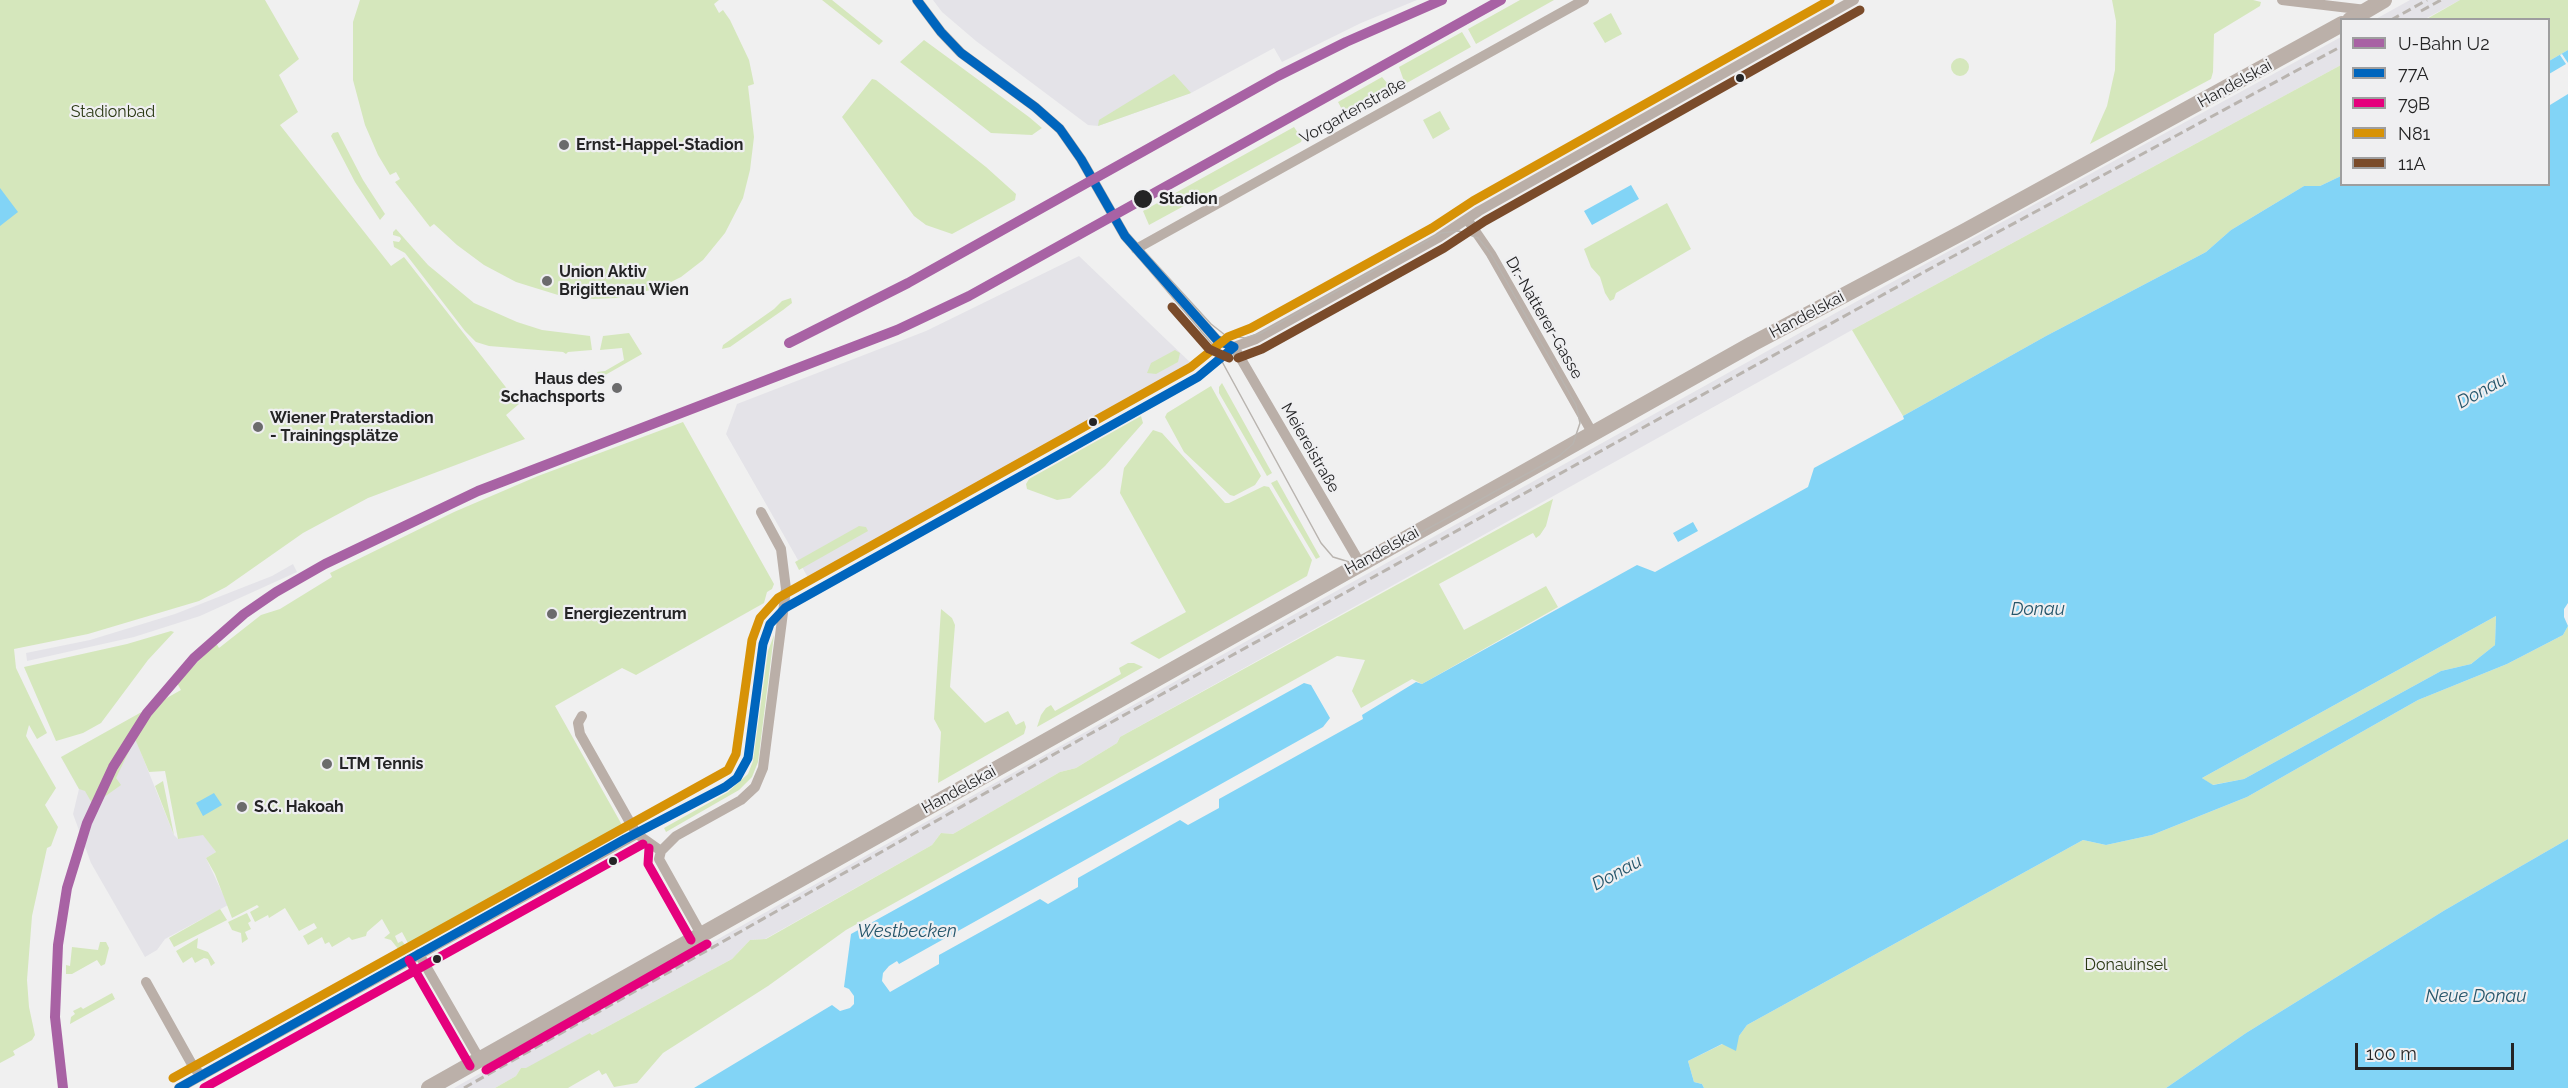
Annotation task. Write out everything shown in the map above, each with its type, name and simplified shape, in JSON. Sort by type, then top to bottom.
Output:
[{"type":"main road","points":[[2353,18],[2384,0]]},
{"type":"main road","name":"Handelskai","points":[[429,1088],[1752,344],[1996,214],[2340,25]]},
{"type":"street","points":[[917,0],[961,54],[1035,107],[1060,129],[1081,159],[1125,236],[1217,339],[1234,347],[1256,339],[1854,0]]},
{"type":"street","name":"Vorgartenstraße","points":[[1136,249],[1584,0]]},
{"type":"street","points":[[2282,0],[2366,10]]},
{"type":"street","name":"Dr.-Natterer-Gasse","points":[[1467,219],[1491,254],[1593,434]]},
{"type":"street","name":"Meiereistraße","points":[[1234,347],[1360,563]]},
{"type":"street","points":[[701,934],[659,859],[661,851],[676,836],[741,800],[755,787],[763,768],[786,589],[781,549],[761,512]]},
{"type":"street","points":[[582,716],[578,723],[580,734],[638,834],[661,851]]},
{"type":"street","points":[[179,1088],[638,834]]},
{"type":"street","points":[[419,954],[480,1060]]},
{"type":"street","points":[[146,982],[194,1068],[202,1076]]},
{"type":"shaded area","points":[[933,0],[1417,0],[1361,23],[1282,62],[1274,48],[1191,93],[1098,126],[1088,125],[976,41],[942,12]]},
{"type":"shaded area","points":[[2410,0],[2460,0],[2427,18],[2378,18]]},
{"type":"shaded area","points":[[2340,38],[2340,66],[1852,330],[1120,737],[1117,743],[1076,768],[1060,772],[953,834],[941,833],[932,845],[765,939],[750,940],[732,959],[592,1035],[591,1033],[526,1069],[521,1068],[516,1076],[495,1088],[454,1088],[1268,629],[1841,310]]},
{"type":"shaded area","points":[[1079,256],[1193,365],[810,581],[726,434],[737,404],[926,331]]},
{"type":"shaded area","points":[[293,564],[297,572],[200,616],[134,637],[27,661],[26,653],[90,640],[175,614],[272,576]]},
{"type":"shaded area","points":[[135,738],[174,835],[178,839],[203,834],[216,852],[206,858],[228,905],[165,939],[157,950],[145,957],[91,863],[73,814],[79,789],[61,757]]},
{"type":"green space","name":"Wiener Praterstadion - Trainingsplätze","points":[[0,0],[265,0],[299,59],[279,75],[298,112],[280,125],[391,266],[404,257],[519,404],[506,415],[525,439],[368,498],[303,533],[226,587],[199,601],[88,634],[14,649],[16,668],[47,733],[37,739],[29,725],[26,736],[56,788],[45,805],[58,827],[51,846],[47,848],[32,916],[27,980],[29,1007],[35,1035],[32,1040],[13,1051],[15,1055],[0,1063]]},
{"type":"green space","name":"Ernst-Happel-Stadion","points":[[360,0],[719,0],[714,4],[719,13],[723,10],[730,20],[749,60],[754,84],[748,86],[754,137],[750,170],[743,198],[725,233],[703,260],[681,277],[659,288],[617,298],[593,299],[558,295],[516,282],[484,265],[434,224],[430,227],[395,182],[400,179],[396,172],[390,175],[378,155],[365,125],[353,80],[353,22]]},
{"type":"green space","points":[[822,0],[832,0],[883,41],[879,45]]},
{"type":"green space","points":[[1520,0],[1554,0],[1476,44],[1468,29]]},
{"type":"green space","points":[[2112,0],[2253,0],[2261,2],[2260,6],[2214,34],[2211,79],[2090,144],[2107,106],[2115,70],[2116,21]]},
{"type":"green space","points":[[2460,0],[2568,0],[2568,50],[2550,60],[2550,18],[2428,18]]},
{"type":"green space","points":[[1611,13],[1622,34],[1605,43],[1593,23]]},
{"type":"green space","points":[[1462,32],[1471,47],[1405,84],[1399,67]]},
{"type":"green space","points":[[924,40],[1042,128],[1032,135],[991,133],[900,62]]},
{"type":"green space","points":[[1960,58],[1966,61],[1969,67],[1966,73],[1960,76],[1954,73],[1951,67],[1954,61]]},
{"type":"green space","points":[[2340,66],[2340,176],[2320,186],[2304,186],[2231,230],[2206,252],[2046,336],[1903,416],[1852,330]]},
{"type":"green space","points":[[1174,74],[1191,93],[1098,126],[1099,120]]},
{"type":"green space","points":[[1382,77],[1393,90],[1346,117],[1338,102]]},
{"type":"green space","points":[[872,79],[986,167],[1016,194],[1015,200],[952,234],[926,225],[914,216],[842,117]]},
{"type":"green space","points":[[1440,111],[1450,129],[1433,139],[1423,120]]},
{"type":"green space","points":[[1294,127],[1302,139],[1301,142],[1149,225],[1143,211]]},
{"type":"green space","points":[[338,132],[363,180],[385,214],[380,220],[355,182],[331,136]]},
{"type":"green space","points":[[1667,203],[1691,249],[1616,293],[1614,299],[1610,301],[1584,249]]},
{"type":"green space","points":[[396,229],[428,265],[474,303],[542,330],[590,336],[592,350],[566,354],[489,346],[476,342],[405,253],[394,247],[393,241],[399,242],[401,239],[393,235]]},
{"type":"green space","points":[[791,298],[792,303],[783,310],[730,347],[722,349],[723,345],[782,301]]},
{"type":"green space","points":[[629,333],[647,362],[642,354],[600,378],[597,372],[605,371],[624,360],[622,348],[600,350],[603,336]]},
{"type":"green space","points":[[1175,350],[1180,353],[1178,362],[1156,374],[1147,373],[1151,363]]},
{"type":"green space","points":[[1222,383],[1272,473],[1267,476],[1219,393]]},
{"type":"green space","points":[[1211,386],[1261,476],[1255,485],[1234,496],[1230,495],[1184,452],[1165,417],[1167,413]]},
{"type":"green space","points":[[1141,416],[1143,423],[1105,466],[1070,498],[1057,500],[1027,489],[1026,484],[1029,479]]},
{"type":"green space","points":[[683,422],[774,584],[767,592],[764,603],[636,675],[622,668],[555,706],[622,825],[409,945],[402,932],[395,936],[398,943],[402,941],[406,946],[399,950],[391,940],[384,938],[390,933],[382,919],[367,932],[366,936],[352,940],[349,937],[332,947],[329,942],[325,944],[322,937],[308,945],[303,936],[317,928],[314,923],[299,931],[285,908],[269,918],[268,915],[255,922],[250,912],[259,907],[257,905],[232,918],[215,874],[206,858],[216,852],[203,835],[178,839],[165,771],[149,772],[135,739],[116,778],[121,785],[93,805],[85,791],[79,789],[61,757],[181,690],[177,683],[216,643],[219,648],[261,615],[280,609],[332,577],[330,573],[454,512],[538,476]]},
{"type":"green space","points":[[1153,430],[1162,433],[1225,503],[1264,486],[1269,487],[1312,560],[1307,576],[1159,659],[1130,643],[1186,612],[1120,493],[1124,468]]},
{"type":"green space","points":[[1277,480],[1320,557],[1316,559],[1271,483]]},
{"type":"green space","points":[[1553,499],[1546,526],[1536,538],[1533,533],[1439,584],[1464,630],[1546,586],[1558,607],[1422,684],[1412,679],[1361,708],[1352,691],[1365,660],[1337,656],[846,930],[768,986],[663,1053],[637,1083],[614,1087],[606,1073],[602,1075],[599,1070],[568,1088],[495,1088],[516,1076],[521,1068],[526,1068],[590,1033],[592,1035],[732,959],[750,940],[766,939],[932,845],[941,833],[953,834],[1060,772],[1076,768],[1117,743],[1120,737]]},
{"type":"green space","points":[[859,526],[866,527],[868,531],[799,570],[795,562]]},
{"type":"green space","points":[[941,609],[952,618],[955,625],[950,687],[985,723],[1008,711],[1016,725],[1024,721],[1026,727],[1024,734],[938,783],[941,732],[934,719]]},
{"type":"green space","points":[[2496,616],[2495,645],[2471,664],[2441,671],[2244,779],[2212,785],[2202,778]]},
{"type":"green space","name":"Donauinsel","points":[[2568,626],[2568,839],[2445,910],[2246,1033],[2166,1088],[1704,1088],[1702,1084],[1694,1082],[1688,1061],[1739,1036],[1747,1025],[2083,840],[2106,845],[2152,835],[2247,797],[2418,700],[2507,664],[2563,635]]},
{"type":"green space","points":[[174,632],[148,660],[101,723],[83,733],[56,741],[24,667],[127,644]]},
{"type":"green space","points":[[774,635],[758,762],[752,777],[739,790],[666,832],[664,828],[728,792],[748,774],[753,761],[768,651]]},
{"type":"green space","points":[[1128,663],[1143,667],[1037,727],[1046,708],[1051,705],[1055,711],[1121,674],[1119,668]]},
{"type":"green space","points":[[163,781],[174,835],[155,786]]},
{"type":"green space","points":[[220,909],[227,920],[174,947],[169,938]]},
{"type":"green space","points":[[247,913],[251,921],[248,923],[251,929],[245,932],[248,939],[242,943],[241,933],[232,930],[228,922]]},
{"type":"green space","points":[[198,938],[197,948],[208,952],[215,963],[211,966],[208,959],[204,958],[195,963],[192,957],[183,963],[176,951]]},
{"type":"green space","points":[[100,942],[106,942],[109,948],[105,964],[101,966],[97,960],[72,974],[66,974],[66,965],[70,966],[72,947],[98,950]]},
{"type":"green space","points":[[112,993],[115,999],[70,1024],[71,1017],[75,1014],[73,1011],[81,1007],[83,1009]]},
{"type":"water","name":"Donau","points":[[2568,50],[2568,603],[2564,609],[2564,617],[2568,626],[2563,635],[2507,664],[2418,700],[2247,797],[2152,835],[2106,845],[2083,840],[1747,1025],[1739,1036],[1736,1051],[1722,1044],[1688,1061],[1694,1082],[1702,1084],[1704,1088],[694,1088],[832,1005],[840,1011],[850,1008],[854,1004],[854,996],[849,989],[844,987],[851,934],[1304,683],[1311,685],[1330,718],[1323,727],[899,964],[897,961],[883,973],[882,981],[890,992],[939,964],[939,955],[1040,899],[1048,904],[1078,887],[1078,878],[1180,820],[1188,825],[1219,808],[1219,799],[1363,719],[1362,715],[1416,682],[1422,684],[1637,565],[1655,572],[1808,487],[1814,468],[1904,419],[1903,416],[2046,336],[2206,252],[2231,230],[2304,186],[2320,186],[2340,176],[2340,186],[2550,186],[2550,60]],"holes":[[[2496,616],[2495,645],[2471,664],[2441,671],[2244,779],[2213,785],[2202,778]]]},
{"type":"water","points":[[1631,185],[1639,199],[1592,225],[1584,211]]},
{"type":"water","points":[[0,188],[18,212],[0,226]]},
{"type":"water","points":[[1693,522],[1698,531],[1678,542],[1673,533]]},
{"type":"water","points":[[214,793],[222,805],[203,816],[196,803]]},
{"type":"water","name":"Neue Donau","points":[[2568,839],[2568,1088],[2166,1088],[2246,1033],[2445,910]]},
{"type":"pier","points":[[2562,54],[2568,63],[2568,94],[2550,105],[2550,73],[2566,64],[2560,55]]},
{"type":"tram line","points":[[914,0],[960,56],[1040,114],[1068,143],[1133,251],[1213,345],[1321,543],[1333,557],[1356,564],[1375,558],[1559,456],[1573,444],[1580,423],[1576,405],[1491,254],[1478,238],[1459,231],[1441,233],[1261,333],[1245,338],[1225,335],[1211,324],[1126,231],[1078,149],[1059,125],[1043,110],[964,52],[920,0]]},
{"type":"railway","points":[[2395,18],[2427,0]]},
{"type":"railway","points":[[2421,11],[2441,0]]},
{"type":"railway","points":[[464,1088],[1081,739],[1924,272],[2340,47]]},
{"type":"metro line","name":"U2","points":[[789,343],[908,283],[1278,76],[1346,42],[1442,0]]},
{"type":"metro line","name":"U2","points":[[63,1088],[55,1017],[58,945],[67,888],[87,823],[113,767],[147,713],[194,658],[244,614],[276,592],[325,564],[478,491],[897,330],[969,296],[1501,0]]},
{"type":"transit line","name":"77A","points":[[917,0],[941,32],[961,53],[1035,107],[1060,129],[1081,159],[1125,236],[1217,340],[1234,347]]},
{"type":"transit line","name":"N81","points":[[173,1078],[728,770],[736,754],[752,640],[760,618],[778,598],[1191,367],[1228,337],[1251,328],[1432,228],[1473,201],[1830,0]]},
{"type":"transit line","name":"11A","points":[[1238,358],[1262,349],[1444,248],[1485,221],[1860,10]]},
{"type":"transit line","name":"11A","points":[[1172,307],[1209,349],[1229,358]]},
{"type":"transit line","name":"77A","points":[[179,1088],[625,839],[725,787],[737,778],[748,758],[763,644],[770,624],[785,608],[1198,377],[1234,347]]},
{"type":"transit line","name":"79B","points":[[204,1088],[643,844]]},
{"type":"transit line","name":"79B","points":[[649,848],[648,864],[691,940]]},
{"type":"transit line","name":"79B","points":[[486,1070],[707,944]]},
{"type":"transit line","name":"79B","points":[[409,960],[470,1066]]},
{"type":"place","name":"Ernst-Happel-Stadion","points":[[564,145]]},
{"type":"place","name":"Stadion","points":[[1143,199]]},
{"type":"place","name":"Union Aktiv Brigittenau Wien","points":[[547,281]]},
{"type":"place","name":"Haus des Schachsports","points":[[617,388]]},
{"type":"place","name":"Wiener Praterstadion - Trainingsplätze","points":[[258,427]]},
{"type":"place","name":"Energiezentrum","points":[[552,614]]},
{"type":"place","name":"LTM Tennis","points":[[327,764]]},
{"type":"place","name":"S.C. Hakoah","points":[[242,807]]},
{"type":"park label","name":"Stadionbad","points":[[113,112]]},
{"type":"water label","name":"Westbecken","points":[[907,932]]}]
